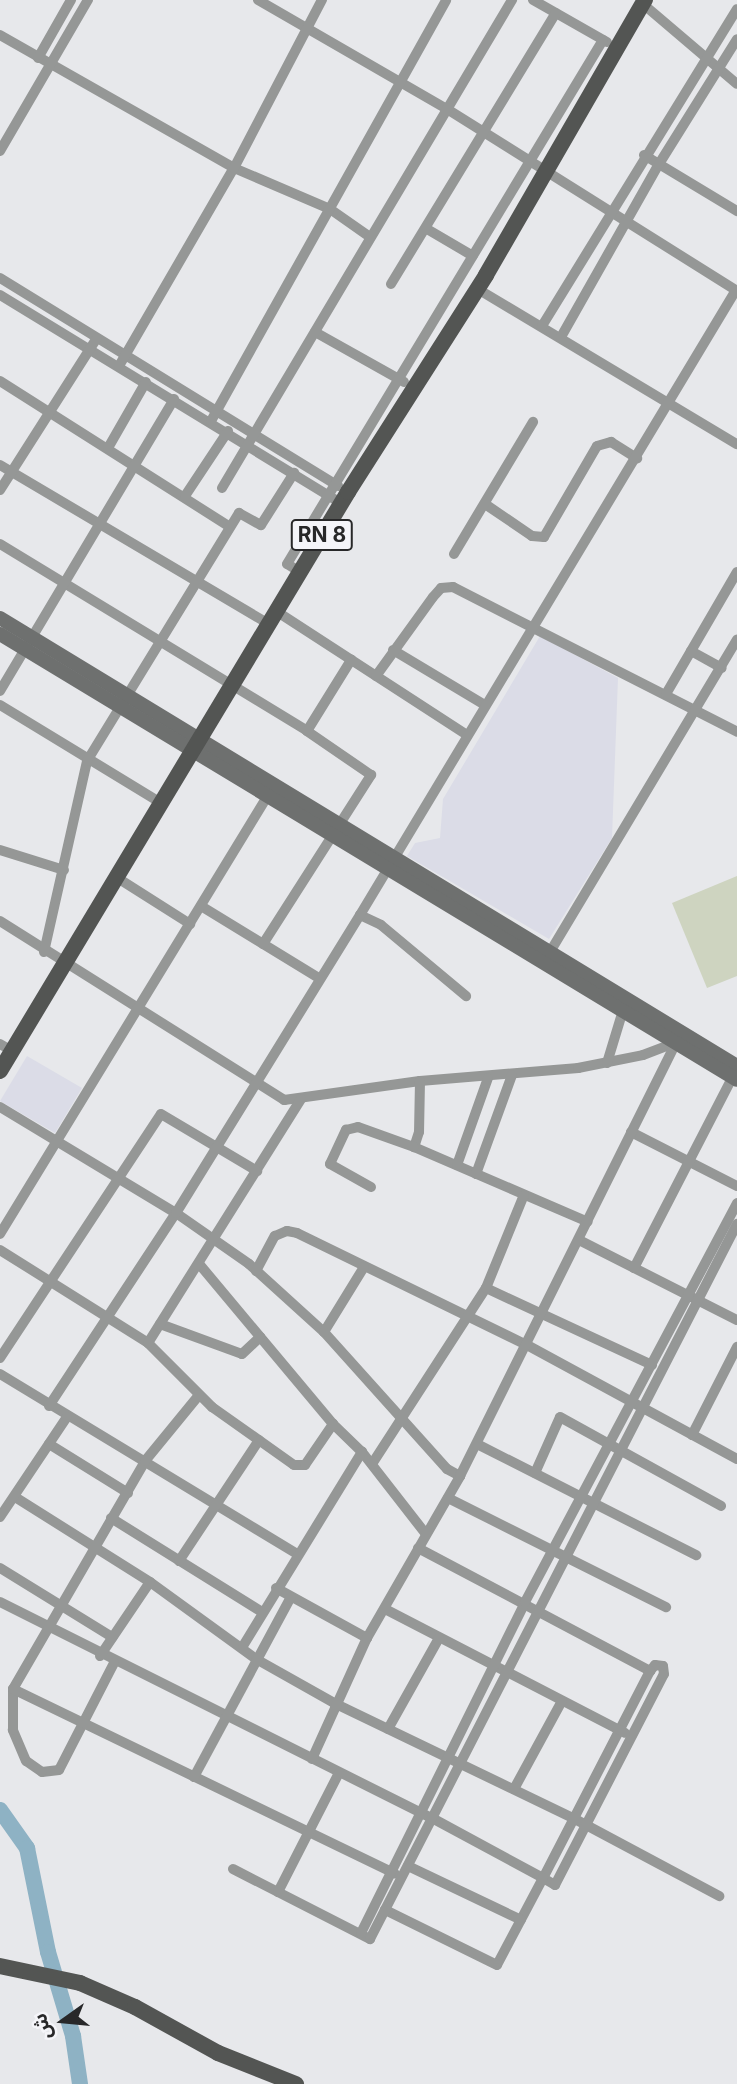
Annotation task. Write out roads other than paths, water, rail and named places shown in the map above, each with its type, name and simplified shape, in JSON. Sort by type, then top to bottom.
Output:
[{"type":"main road","name":"RN 8","points":[[0,1071],[6,1048],[65,962],[300,572],[338,494],[407,383],[476,288],[545,172],[610,44],[644,2]]},
{"type":"main road","points":[[0,618],[30,643],[123,701],[199,743],[736,1072]]},
{"type":"main road","points":[[0,634],[30,643]]},
{"type":"main road","points":[[0,1966],[80,1983],[218,2053],[296,2084]]},
{"type":"street","points":[[38,58],[71,0]]},
{"type":"street","points":[[0,150],[88,0]]},
{"type":"street","points":[[49,1406],[176,1213],[360,915],[531,627],[637,458],[737,290],[485,136],[447,108],[304,29],[258,0]]},
{"type":"street","points":[[119,366],[234,168],[304,29],[322,0]]},
{"type":"street","points":[[211,421],[446,0]]},
{"type":"street","points":[[222,488],[512,0]]},
{"type":"street","points":[[315,332],[407,383],[473,256],[529,163],[610,44],[533,0]]},
{"type":"street","points":[[644,2],[717,70],[737,84]]},
{"type":"street","points":[[542,326],[644,155],[737,9]]},
{"type":"street","points":[[391,284],[485,136],[556,13]]},
{"type":"street","points":[[0,34],[234,168],[330,209],[370,237]]},
{"type":"street","points":[[561,337],[659,164],[737,38]]},
{"type":"street","points":[[644,155],[737,211]]},
{"type":"street","points":[[426,229],[473,256]]},
{"type":"street","points":[[338,494],[252,439],[228,431],[1,297],[5,281],[216,411],[252,439],[295,473],[338,494]]},
{"type":"street","points":[[476,288],[737,444]]},
{"type":"street","points":[[0,490],[97,338]]},
{"type":"street","points":[[0,381],[230,527]]},
{"type":"street","points":[[108,448],[146,382]]},
{"type":"street","points":[[0,691],[101,527],[174,399]]},
{"type":"street","points":[[454,554],[533,422]]},
{"type":"street","points":[[185,496],[228,431]]},
{"type":"street","points":[[485,504],[532,537],[544,537],[597,446],[611,442],[637,458]]},
{"type":"street","points":[[0,465],[195,584],[273,618],[351,660],[467,735]]},
{"type":"street","points":[[44,952],[87,761],[239,513],[261,525],[295,473]]},
{"type":"street","points":[[0,544],[160,643],[234,684],[371,775],[263,944]]},
{"type":"street","points":[[666,694],[737,572]]},
{"type":"street","points":[[376,676],[441,588],[466,590],[531,627],[737,732]]},
{"type":"street","points":[[546,958],[698,711],[737,640]]},
{"type":"street","points":[[393,650],[485,705]]},
{"type":"street","points":[[691,651],[722,668]]},
{"type":"street","points":[[307,731],[351,660]]},
{"type":"street","points":[[0,705],[87,761],[161,803]]},
{"type":"street","points":[[0,1234],[272,788]]},
{"type":"street","points":[[0,850],[64,870]]},
{"type":"street","points":[[116,877],[190,924]]},
{"type":"street","points":[[201,906],[319,978]]},
{"type":"street","points":[[360,915],[381,925],[466,996]]},
{"type":"street","points":[[0,921],[44,952],[137,1006],[284,1100],[301,1100],[420,1081],[488,1078],[607,1063],[679,1038]]},
{"type":"street","points":[[607,1063],[625,1005]]},
{"type":"street","points":[[312,1759],[334,1703],[367,1638],[477,1444],[679,1038]]},
{"type":"street","points":[[634,1268],[736,1072]]},
{"type":"street","points":[[476,1174],[512,1075]]},
{"type":"street","points":[[457,1165],[488,1078]]},
{"type":"street","points":[[414,1147],[419,1132],[420,1081]]},
{"type":"street","points":[[148,1343],[200,1265],[301,1100]]},
{"type":"street","points":[[0,1107],[176,1213],[256,1271],[324,1332],[447,1469],[460,1476]]},
{"type":"street","points":[[0,1358],[54,1283],[161,1114],[257,1171]]},
{"type":"street","points":[[371,1186],[330,1164],[346,1130],[358,1127],[414,1147],[587,1222]]},
{"type":"street","points":[[631,1132],[737,1186]]},
{"type":"street","points":[[372,1464],[486,1288],[524,1195]]},
{"type":"street","points":[[365,1936],[385,1910],[396,1875],[408,1866],[645,1406],[737,1203]]},
{"type":"street","points":[[365,1936],[396,1875],[421,1814],[495,1668],[525,1602],[554,1553],[652,1365],[737,1224]]},
{"type":"street","points":[[256,1271],[275,1236],[287,1231],[527,1345],[634,1400],[737,1459]]},
{"type":"street","points":[[579,1240],[737,1320]]},
{"type":"street","points":[[0,1250],[148,1343],[199,1395],[259,1440],[300,1466],[332,1424]]},
{"type":"street","points":[[200,1265],[332,1424],[362,1452],[425,1533]]},
{"type":"street","points":[[324,1332],[364,1267]]},
{"type":"street","points":[[486,1288],[544,1312],[652,1365]]},
{"type":"street","points":[[160,1324],[242,1354],[260,1337]]},
{"type":"street","points":[[692,1435],[737,1347]]},
{"type":"street","points":[[0,1374],[297,1554]]},
{"type":"street","points":[[114,1662],[59,1770],[42,1772],[26,1761],[13,1730],[13,1689],[145,1461],[199,1395]]},
{"type":"street","points":[[0,1517],[67,1417]]},
{"type":"street","points":[[535,1474],[560,1417],[721,1506]]},
{"type":"street","points":[[179,1561],[219,1507],[259,1440]]},
{"type":"street","points":[[49,1444],[128,1493]]},
{"type":"street","points":[[477,1444],[696,1555]]},
{"type":"street","points":[[243,1646],[276,1588],[362,1452]]},
{"type":"street","points":[[15,1497],[150,1582],[243,1646],[256,1659],[334,1703],[573,1818],[719,1896]]},
{"type":"street","points":[[449,1497],[666,1608]]},
{"type":"street","points":[[111,1518],[262,1612]]},
{"type":"street","points":[[418,1548],[525,1602],[538,1612],[650,1671]]},
{"type":"street","points":[[0,1568],[112,1637]]},
{"type":"street","points":[[100,1656],[150,1582]]},
{"type":"street","points":[[276,1588],[367,1638]]},
{"type":"street","points":[[194,1777],[291,1597]]},
{"type":"street","points":[[0,1602],[46,1629],[432,1818],[543,1878],[555,1885],[665,1670],[657,1665],[650,1671],[543,1878],[497,1965],[385,1910]]},
{"type":"street","points":[[385,1609],[632,1737]]},
{"type":"street","points":[[388,1729],[439,1638]]},
{"type":"street","points":[[13,1689],[396,1875]]},
{"type":"street","points":[[514,1789],[562,1701]]},
{"type":"street","points":[[278,1892],[339,1773]]},
{"type":"street","points":[[408,1866],[521,1920]]},
{"type":"street","points":[[233,1869],[365,1936]]},
{"type":"waterway","points":[[0,1810],[27,1848],[48,1952],[73,2036],[80,2084]]}]
